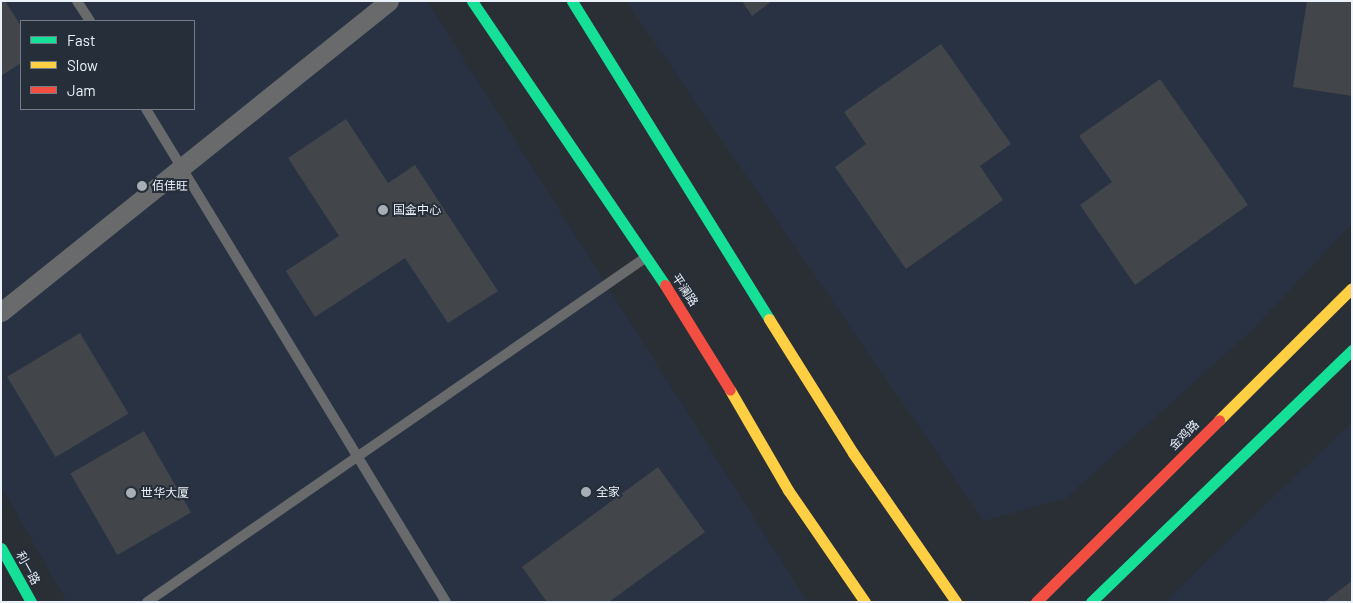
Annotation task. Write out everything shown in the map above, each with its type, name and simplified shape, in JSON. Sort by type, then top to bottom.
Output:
[{"type":"main road","name":"平澜路","points":[[472,1],[698,333],[788,490],[865,602]]},
{"type":"main road","points":[[572,1],[853,452],[956,602]]},
{"type":"main road","name":"金鸡路","points":[[1036,602],[1352,288]]},
{"type":"main road","points":[[1091,602],[1352,350]]},
{"type":"main road","name":"利一路","points":[[1,548],[31,602]]},
{"type":"street","points":[[1,312],[389,1]]},
{"type":"lane","points":[[77,1],[89,20]]},
{"type":"lane","points":[[147,110],[183,166],[446,602]]},
{"type":"lane","points":[[147,602],[646,257]]},
{"type":"shaded area","points":[[1,1],[427,1],[807,602],[67,602],[1,486]]},
{"type":"shaded area","points":[[626,1],[1352,1],[1352,224],[1253,329],[1066,498],[984,521]]},
{"type":"shaded area","points":[[1352,422],[1352,602],[1164,602]]},
{"type":"building","points":[[1,1],[5,1],[20,24],[20,64],[1,76]]},
{"type":"building","points":[[742,1],[772,1],[752,16]]},
{"type":"building","points":[[1307,1],[1352,1],[1352,96],[1293,87]]},
{"type":"building","points":[[941,44],[1011,144],[980,166],[1003,200],[906,269],[835,167],[866,144],[844,112]]},
{"type":"building","points":[[1160,79],[1248,205],[1135,285],[1080,205],[1112,182],[1079,136]]},
{"type":"building","name":"国金中心","points":[[346,119],[388,183],[415,165],[498,291],[448,323],[405,258],[315,317],[286,271],[339,236],[288,158]]},
{"type":"building","points":[[80,333],[128,414],[56,457],[7,377]]},
{"type":"building","name":"世华大厦","points":[[144,431],[191,512],[117,555],[70,474]]},
{"type":"building","points":[[658,467],[705,532],[609,602],[547,602],[522,567]]},
{"type":"building","points":[[1352,581],[1352,602],[1324,602]]},
{"type":"traffic: fast","points":[[472,1],[665,285]]},
{"type":"traffic: fast","points":[[572,1],[769,319]]},
{"type":"traffic: fast","points":[[1091,602],[1352,350]]},
{"type":"traffic: fast","points":[[1,548],[31,602]]},
{"type":"traffic: slow","points":[[1219,420],[1352,288]]},
{"type":"traffic: slow","points":[[769,319],[853,453],[956,602]]},
{"type":"traffic: slow","points":[[730,390],[788,490],[865,602]]},
{"type":"traffic: jam","points":[[665,285],[730,390]]},
{"type":"traffic: jam","points":[[1036,602],[1219,420]]},
{"type":"place","name":"佰佳旺","points":[[142,186]]},
{"type":"place","name":"国金中心","points":[[383,210]]},
{"type":"place","name":"全家","points":[[586,492]]},
{"type":"place","name":"世华大厦","points":[[131,493]]}]
